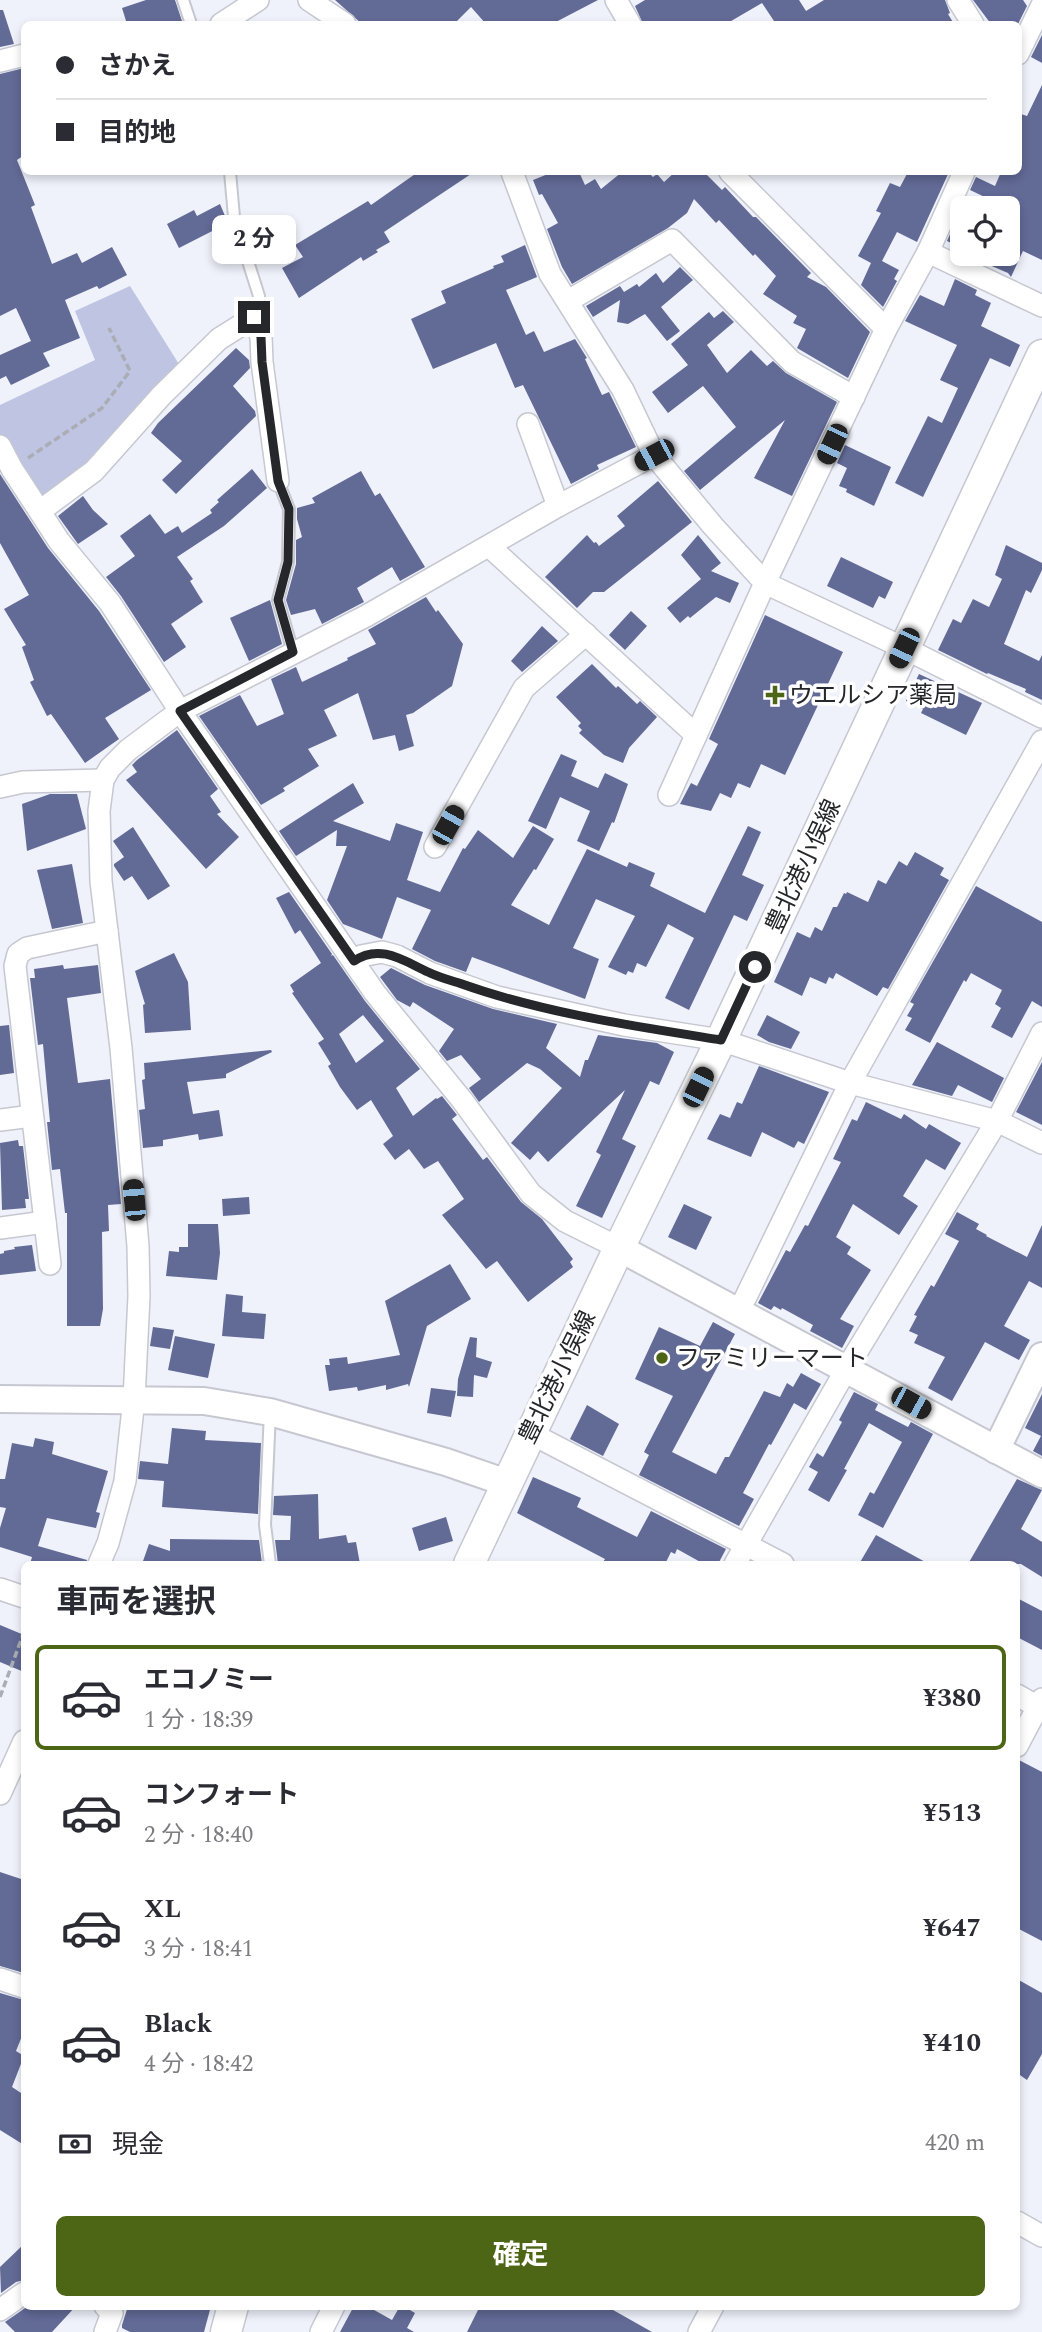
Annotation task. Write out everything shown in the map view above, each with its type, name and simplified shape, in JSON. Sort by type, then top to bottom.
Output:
[{"type":"main road","name":"豊北港小俣線","points":[[470,1561],[721,1040],[1042,355]]},
{"type":"main road","points":[[226,2332],[232,2310]]},
{"type":"street","points":[[226,21],[258,0]]},
{"type":"street","points":[[309,0],[340,21]]},
{"type":"street","points":[[617,0],[628,21]]},
{"type":"street","points":[[958,0],[971,21]]},
{"type":"street","points":[[1022,46],[1042,5]]},
{"type":"street","points":[[0,61],[21,56]]},
{"type":"street","points":[[513,175],[550,274],[623,390],[654,455],[765,583],[1042,717]]},
{"type":"street","points":[[733,175],[886,328]]},
{"type":"street","points":[[669,795],[765,583],[886,328],[928,253],[963,175]]},
{"type":"street","points":[[568,300],[672,240],[792,362],[854,397]]},
{"type":"street","points":[[928,253],[1042,306]]},
{"type":"street","points":[[40,511],[94,471],[162,396],[219,339],[254,317],[261,337],[278,481]]},
{"type":"street","points":[[528,424],[558,506]]},
{"type":"street","points":[[0,446],[59,541],[110,603],[180,711],[375,993],[461,1100],[531,1194],[565,1221],[847,1368],[1042,1474]]},
{"type":"street","points":[[100,1561],[125,1481],[134,1399],[139,1296],[138,1246],[100,870],[99,811],[103,780],[110,768],[128,750],[180,711],[366,616],[558,506],[654,455]]},
{"type":"street","points":[[490,547],[696,735]]},
{"type":"street","points":[[435,847],[524,688],[586,634]]},
{"type":"street","points":[[739,1311],[850,1083],[1042,741]]},
{"type":"street","points":[[0,788],[23,782],[103,780]]},
{"type":"street","points":[[50,1264],[15,966],[18,954],[27,948],[107,932]]},
{"type":"street","points":[[354,961],[361,956],[382,952],[497,997],[624,1025],[721,1040],[850,1083],[997,1121],[1042,1143]]},
{"type":"street","points":[[737,1561],[847,1368],[997,1121],[1042,1033]]},
{"type":"street","points":[[0,1120],[32,1116]]},
{"type":"street","points":[[0,1227],[45,1222]]},
{"type":"street","points":[[996,1450],[1042,1356]]},
{"type":"street","points":[[0,1399],[204,1401],[270,1412],[446,1462],[507,1483]]},
{"type":"street","points":[[530,1433],[777,1561]]},
{"type":"street","points":[[0,1589],[21,1596]]},
{"type":"street","points":[[1020,1696],[1040,1703],[1020,1740]]},
{"type":"street","points":[[0,1794],[21,1748]]},
{"type":"street","points":[[0,1979],[21,1986]]},
{"type":"street","points":[[1020,2224],[1042,2236]]},
{"type":"street","points":[[0,2311],[21,2295]]},
{"type":"street","points":[[105,2332],[112,2313],[109,2310]]},
{"type":"street","points":[[321,2332],[332,2310]]},
{"type":"street","points":[[699,2332],[711,2310]]},
{"type":"lane","points":[[183,0],[190,21]]},
{"type":"lane","points":[[230,175],[234,218],[259,296],[254,317]]},
{"type":"lane","points":[[278,481],[289,509],[288,562],[278,600],[293,652]]},
{"type":"lane","points":[[270,1412],[265,1525],[270,1561]]},
{"type":"path","points":[[12,469],[102,408],[130,371],[109,328]]},
{"type":"path","points":[[0,1697],[21,1640]]},
{"type":"shaded area","points":[[130,286],[182,369],[40,511],[0,446],[0,405],[95,360],[75,311]]},
{"type":"building","points":[[146,0],[175,0],[182,21],[126,21],[122,8]]},
{"type":"building","points":[[335,0],[598,0],[558,21],[483,21],[471,7],[457,21],[359,21]]},
{"type":"building","points":[[645,0],[799,0],[806,11],[824,0],[945,0],[952,21],[774,21],[762,3],[731,21],[642,21],[635,6]]},
{"type":"building","points":[[973,0],[1023,0],[1027,6],[1020,21],[989,21]]},
{"type":"building","points":[[0,10],[3,10],[14,44],[0,47]]},
{"type":"building","points":[[1042,35],[1042,63],[1031,57]]},
{"type":"building","points":[[21,69],[21,157],[17,160],[35,205],[31,207],[52,264],[77,253],[82,263],[112,247],[127,275],[99,289],[97,286],[65,300],[80,338],[43,353],[50,366],[11,385],[6,376],[0,379],[0,355],[31,341],[16,308],[0,316],[0,74]]},
{"type":"building","points":[[1042,85],[1042,260],[1023,251],[1020,258],[1020,196],[983,196],[970,190],[976,177],[995,186],[1000,175],[1022,175],[1022,114],[1027,116]]},
{"type":"building","points":[[414,175],[470,175],[384,232],[390,242],[376,250],[378,252],[363,261],[361,257],[299,298],[282,268],[303,257],[295,245],[368,201],[371,205]]},
{"type":"building","points":[[546,175],[580,175],[585,185],[595,179],[601,189],[618,175],[658,175],[664,182],[672,175],[707,175],[722,190],[725,187],[811,273],[807,277],[826,287],[870,332],[848,378],[797,348],[806,329],[793,323],[797,316],[763,294],[776,276],[719,220],[716,223],[694,199],[687,213],[668,228],[572,284],[547,229],[558,223],[542,194],[539,195],[533,180]]},
{"type":"building","points":[[906,175],[948,175],[917,242],[897,232],[882,261],[899,270],[894,279],[897,281],[883,307],[861,285],[871,263],[858,256],[881,213],[876,211],[890,183],[900,187]]},
{"type":"building","points":[[220,204],[228,223],[179,248],[167,224],[194,210],[197,216]]},
{"type":"building","points":[[525,245],[537,277],[506,290],[526,335],[534,331],[544,352],[575,339],[587,358],[585,359],[602,395],[609,392],[636,447],[597,465],[599,469],[571,484],[523,385],[515,388],[496,343],[433,369],[411,319],[446,303],[441,291],[494,268],[493,266],[504,262],[501,256]]},
{"type":"building","points":[[992,266],[1016,266],[1011,277]]},
{"type":"building","points":[[680,267],[693,280],[661,307],[680,331],[667,341],[645,314],[628,324],[617,322],[620,300],[593,317],[586,306],[620,286],[624,292],[637,284],[639,287],[656,273],[663,283]]},
{"type":"building","points":[[955,279],[977,290],[975,295],[991,303],[981,326],[1020,345],[1010,367],[990,358],[923,497],[895,483],[928,416],[942,423],[958,388],[940,380],[957,345],[905,321],[920,295],[944,306]]},
{"type":"building","points":[[723,311],[734,322],[707,345],[727,373],[751,350],[767,366],[773,361],[786,373],[837,402],[792,496],[754,478],[785,420],[700,490],[684,471],[736,427],[703,386],[668,413],[652,392],[688,365],[671,344],[709,312],[714,318]]},
{"type":"building","points":[[236,348],[249,360],[250,368],[233,386],[255,411],[256,416],[176,494],[162,480],[182,461],[151,433],[158,423]]},
{"type":"building","points":[[845,445],[891,467],[874,506],[839,486],[847,468],[837,463]]},
{"type":"building","points":[[252,469],[267,488],[224,526],[177,557],[193,579],[190,581],[203,602],[171,624],[186,647],[164,662],[106,577],[135,556],[120,536],[150,514],[165,534],[178,526],[182,533],[212,513],[210,510],[219,502],[217,500]]},
{"type":"building","points":[[361,471],[375,496],[380,493],[425,567],[400,581],[392,567],[357,588],[364,602],[322,624],[315,609],[291,615],[286,600],[296,564],[296,540],[302,537],[297,508],[315,503],[312,498]]},
{"type":"building","points":[[0,474],[48,548],[99,611],[151,690],[105,718],[119,739],[85,763],[51,714],[47,716],[30,682],[34,680],[22,647],[26,645],[4,609],[29,595],[0,543]]},
{"type":"building","points":[[658,481],[692,522],[604,592],[593,592],[577,608],[545,577],[587,535],[599,546],[625,526],[617,516]]},
{"type":"building","points":[[83,496],[108,524],[78,544],[58,516]]},
{"type":"building","points":[[698,535],[721,563],[711,571],[739,583],[730,603],[716,597],[680,623],[667,608],[701,579],[681,555]]},
{"type":"building","points":[[1006,545],[1042,563],[1042,570],[1031,593],[1026,590],[1004,644],[1039,661],[1042,655],[1042,700],[1025,692],[1026,689],[938,650],[953,619],[961,623],[973,599],[989,607],[1002,579],[995,575]]},
{"type":"building","points":[[841,557],[893,582],[885,599],[879,596],[873,608],[827,586]]},
{"type":"building","points":[[426,597],[463,644],[452,686],[406,715],[414,746],[399,751],[395,735],[373,740],[358,693],[324,710],[337,736],[308,749],[319,766],[261,805],[199,716],[240,695],[257,726],[284,714],[271,679],[296,667],[302,682],[348,660],[347,658],[376,644],[368,630]]},
{"type":"building","points":[[270,600],[282,644],[249,661],[230,618]]},
{"type":"building","points":[[631,611],[647,626],[625,650],[609,635]]},
{"type":"building","name":"ウエルシア薬局","points":[[765,615],[843,652],[785,775],[761,764],[750,788],[738,783],[731,798],[720,793],[711,811],[680,804],[691,783],[697,786],[718,744],[709,739]]},
{"type":"building","points":[[542,626],[558,641],[522,672],[511,661]]},
{"type":"building","points":[[592,664],[616,688],[618,686],[637,704],[640,701],[657,717],[629,748],[623,763],[604,755],[579,733],[582,730],[578,726],[581,723],[556,697]]},
{"type":"building","points":[[919,674],[982,703],[966,735],[921,713],[923,709],[906,701]]},
{"type":"building","points":[[177,730],[218,789],[210,796],[221,812],[217,814],[239,837],[206,869],[126,780],[137,772],[132,765],[137,760]]},
{"type":"building","points":[[561,754],[577,761],[571,776],[598,788],[605,773],[628,784],[614,823],[612,822],[599,851],[577,841],[590,811],[560,797],[546,829],[528,821]]},
{"type":"building","points":[[353,783],[364,803],[333,821],[390,841],[396,823],[423,832],[407,880],[440,892],[463,848],[465,849],[478,830],[513,858],[533,826],[554,839],[511,905],[549,925],[587,849],[627,867],[629,862],[655,873],[650,886],[705,913],[748,826],[761,832],[742,875],[764,885],[747,921],[734,915],[689,1010],[665,998],[694,938],[668,924],[646,967],[637,963],[633,973],[628,971],[626,975],[608,967],[635,916],[596,899],[573,948],[599,959],[585,999],[472,957],[466,972],[412,949],[431,910],[397,897],[382,939],[343,924],[327,900],[347,846],[336,846],[337,830],[296,856],[279,831]]},
{"type":"building","points":[[50,794],[77,794],[86,829],[27,851],[22,804]]},
{"type":"building","points":[[133,827],[170,886],[148,900],[132,876],[124,881],[114,866],[124,857],[113,841]]},
{"type":"building","points":[[915,852],[944,868],[940,875],[949,880],[888,989],[883,987],[877,996],[836,973],[833,979],[829,977],[826,984],[810,977],[802,996],[774,982],[797,932],[810,938],[815,927],[822,931],[833,907],[837,907],[844,893],[868,902],[878,880],[886,884],[899,861],[907,866]]},
{"type":"building","points":[[72,864],[83,923],[52,929],[37,870]]},
{"type":"building","points":[[976,886],[1042,922],[1042,1007],[1032,1001],[1012,1038],[991,1027],[1001,1008],[995,1004],[1002,990],[971,973],[966,982],[964,980],[930,1043],[905,1030],[912,1018],[907,1016],[914,1004],[910,1002]]},
{"type":"building","points":[[289,892],[331,956],[333,955],[365,1001],[420,1069],[396,1088],[413,1116],[442,1096],[457,1115],[452,1119],[483,1160],[487,1157],[521,1202],[542,1219],[573,1259],[570,1262],[573,1267],[528,1302],[497,1261],[486,1269],[442,1215],[464,1199],[438,1161],[424,1169],[409,1149],[395,1160],[383,1144],[393,1136],[371,1100],[357,1110],[340,1087],[328,1066],[331,1064],[318,1043],[324,1039],[292,993],[294,992],[290,985],[321,963],[300,930],[295,934],[276,898]],"holes":[[[363,1015],[384,1041],[356,1063],[339,1034]]]},
{"type":"building","points":[[174,953],[188,982],[191,1030],[145,1033],[145,1004],[135,971]]},
{"type":"building","points":[[63,965],[64,969],[98,965],[101,993],[67,998],[78,1083],[110,1079],[121,1204],[108,1205],[109,1231],[102,1232],[103,1309],[100,1326],[67,1326],[67,1213],[60,1169],[52,1170],[43,1044],[38,1045],[30,978],[35,978],[34,969]]},
{"type":"building","points":[[391,968],[425,985],[493,1009],[557,1024],[546,1048],[580,1077],[585,1060],[588,1060],[598,1035],[657,1043],[674,1052],[659,1085],[650,1081],[622,1139],[636,1146],[602,1218],[576,1206],[601,1155],[596,1152],[625,1090],[548,1162],[538,1151],[530,1160],[511,1143],[562,1088],[540,1069],[527,1063],[479,1102],[469,1088],[481,1079],[461,1055],[447,1061],[439,1051],[454,1029],[413,1002],[410,1007],[397,1000],[380,977]]},
{"type":"building","points":[[767,1015],[800,1032],[791,1049],[757,1035]]},
{"type":"building","points":[[9,1025],[14,1073],[0,1075],[0,1026]]},
{"type":"building","points":[[937,1042],[1004,1078],[992,1102],[958,1085],[952,1096],[912,1085]]},
{"type":"building","points":[[272,1052],[226,1074],[226,1078],[187,1082],[193,1114],[219,1110],[223,1136],[199,1140],[198,1134],[163,1140],[163,1146],[143,1148],[139,1110],[145,1109],[142,1080],[145,1079],[144,1063]]},
{"type":"building","points":[[1042,1062],[1042,1125],[1016,1112]]},
{"type":"building","points":[[759,1066],[829,1092],[804,1144],[798,1141],[794,1148],[762,1132],[751,1157],[707,1139],[720,1114],[730,1118],[737,1102],[742,1104]]},
{"type":"building","points":[[866,1102],[901,1119],[904,1114],[926,1129],[929,1124],[961,1143],[945,1170],[926,1159],[903,1196],[918,1206],[899,1235],[853,1204],[836,1237],[851,1247],[847,1254],[871,1270],[840,1319],[854,1326],[842,1348],[810,1331],[813,1325],[782,1308],[781,1310],[774,1306],[771,1310],[758,1303],[786,1250],[790,1252],[805,1225],[808,1226],[841,1162],[833,1159],[852,1119],[857,1121]]},
{"type":"building","points":[[18,1140],[19,1146],[23,1146],[29,1199],[25,1199],[26,1208],[2,1210],[0,1143]]},
{"type":"building","points":[[249,1197],[250,1214],[223,1216],[222,1199]]},
{"type":"building","points":[[684,1204],[712,1217],[696,1250],[668,1237]]},
{"type":"building","points":[[957,1212],[979,1224],[976,1229],[986,1236],[1027,1257],[1042,1225],[1042,1288],[1029,1281],[1004,1326],[1030,1340],[1019,1360],[985,1342],[952,1401],[928,1388],[945,1357],[914,1343],[918,1335],[909,1331],[917,1316],[914,1315],[931,1285],[934,1287],[959,1241],[945,1234]]},
{"type":"building","points":[[188,1224],[218,1224],[220,1253],[217,1280],[166,1276],[169,1251],[179,1252],[179,1247],[188,1247]]},
{"type":"building","points":[[32,1245],[36,1271],[0,1275],[0,1254],[15,1249],[14,1247]]},
{"type":"building","points":[[450,1264],[471,1299],[427,1326],[409,1387],[408,1384],[386,1390],[386,1385],[358,1391],[357,1387],[329,1391],[325,1365],[330,1365],[329,1359],[347,1357],[348,1364],[400,1355],[385,1301]]},
{"type":"building","points":[[226,1294],[243,1296],[242,1312],[266,1314],[264,1339],[222,1336]]},
{"type":"building","points":[[713,1322],[735,1334],[672,1452],[716,1474],[725,1457],[729,1457],[764,1391],[780,1397],[787,1383],[793,1387],[801,1373],[821,1384],[806,1410],[794,1403],[771,1445],[769,1444],[743,1493],[754,1499],[739,1526],[639,1475],[649,1455],[644,1452],[673,1396],[635,1379],[659,1327],[700,1346]]},
{"type":"building","points":[[153,1327],[174,1330],[170,1349],[150,1346]]},
{"type":"building","points":[[175,1336],[215,1344],[208,1378],[168,1370]]},
{"type":"building","points":[[470,1337],[477,1338],[476,1357],[492,1362],[487,1378],[474,1375],[473,1397],[457,1396],[458,1379]]},
{"type":"building","points":[[431,1388],[456,1391],[451,1417],[427,1413]]},
{"type":"building","points":[[854,1392],[878,1404],[875,1410],[908,1427],[911,1422],[933,1434],[883,1528],[858,1515],[870,1492],[874,1494],[902,1442],[869,1423],[829,1502],[808,1490],[818,1472],[809,1467],[817,1453],[823,1457]]},
{"type":"building","points":[[1042,1394],[1042,1456],[1033,1451],[1041,1436],[1025,1428]]},
{"type":"building","points":[[587,1405],[619,1424],[603,1456],[570,1439]]},
{"type":"building","points":[[172,1428],[206,1431],[205,1440],[261,1443],[258,1514],[162,1507],[164,1481],[138,1479],[140,1461],[168,1464]]},
{"type":"building","points":[[35,1438],[54,1442],[52,1454],[108,1471],[96,1512],[100,1513],[96,1528],[47,1518],[38,1546],[87,1561],[31,1561],[32,1557],[0,1547],[0,1528],[6,1508],[0,1507],[0,1479],[5,1479],[12,1443],[33,1447]]},
{"type":"building","points":[[533,1477],[581,1498],[577,1507],[637,1537],[651,1511],[726,1549],[720,1561],[699,1561],[677,1549],[675,1554],[671,1552],[666,1561],[604,1561],[605,1559],[517,1513]]},
{"type":"building","points":[[1017,1479],[1042,1490],[1021,1529],[1042,1542],[1042,1577],[1020,1564],[1020,1561],[970,1561]]},
{"type":"building","points":[[318,1494],[319,1539],[346,1535],[348,1543],[356,1542],[359,1561],[278,1561],[275,1540],[290,1540],[291,1516],[273,1515],[274,1496]]},
{"type":"building","points":[[446,1517],[453,1541],[419,1551],[412,1528]]},
{"type":"building","points":[[876,1535],[924,1561],[861,1561]]},
{"type":"building","points":[[170,1539],[259,1540],[262,1561],[143,1561],[149,1544],[170,1551]]},
{"type":"building","points":[[1020,1600],[1042,1611],[1042,1650],[1020,1639]]},
{"type":"building","points":[[0,1625],[21,1634],[21,1671],[0,1662]]},
{"type":"building","points":[[1020,1761],[1042,1772],[1042,1941],[1020,1930]]},
{"type":"building","points":[[0,1872],[21,1879],[21,1972],[0,1966]]},
{"type":"building","points":[[1020,1981],[1042,1993],[1042,2054],[1027,2080],[1020,2075]]},
{"type":"building","points":[[0,1993],[21,1999],[21,2038],[16,2051],[21,2054],[21,2064],[12,2087],[21,2093],[21,2143],[0,2130]]},
{"type":"building","points":[[21,2247],[21,2281],[1,2293],[0,2267]]},
{"type":"building","points":[[22,2310],[72,2310],[52,2332],[15,2332],[5,2322]]},
{"type":"building","points":[[127,2310],[210,2310],[204,2332],[130,2332],[122,2328]]},
{"type":"building","points":[[352,2310],[374,2310],[392,2320],[398,2310],[415,2313],[407,2328],[414,2332],[340,2332]]},
{"type":"building","points":[[478,2310],[613,2310],[652,2332],[467,2332]]},
{"type":"place","name":"ウエルシア薬局","points":[[775,695]]},
{"type":"place","name":"ファミリーマート","points":[[662,1358]]},
{"type":"route","points":[[254,317],[261,337],[278,481],[289,509],[288,562],[278,600],[293,652],[180,711],[354,961],[361,956],[382,952],[497,997],[624,1025],[721,1040],[755,967]]}]
